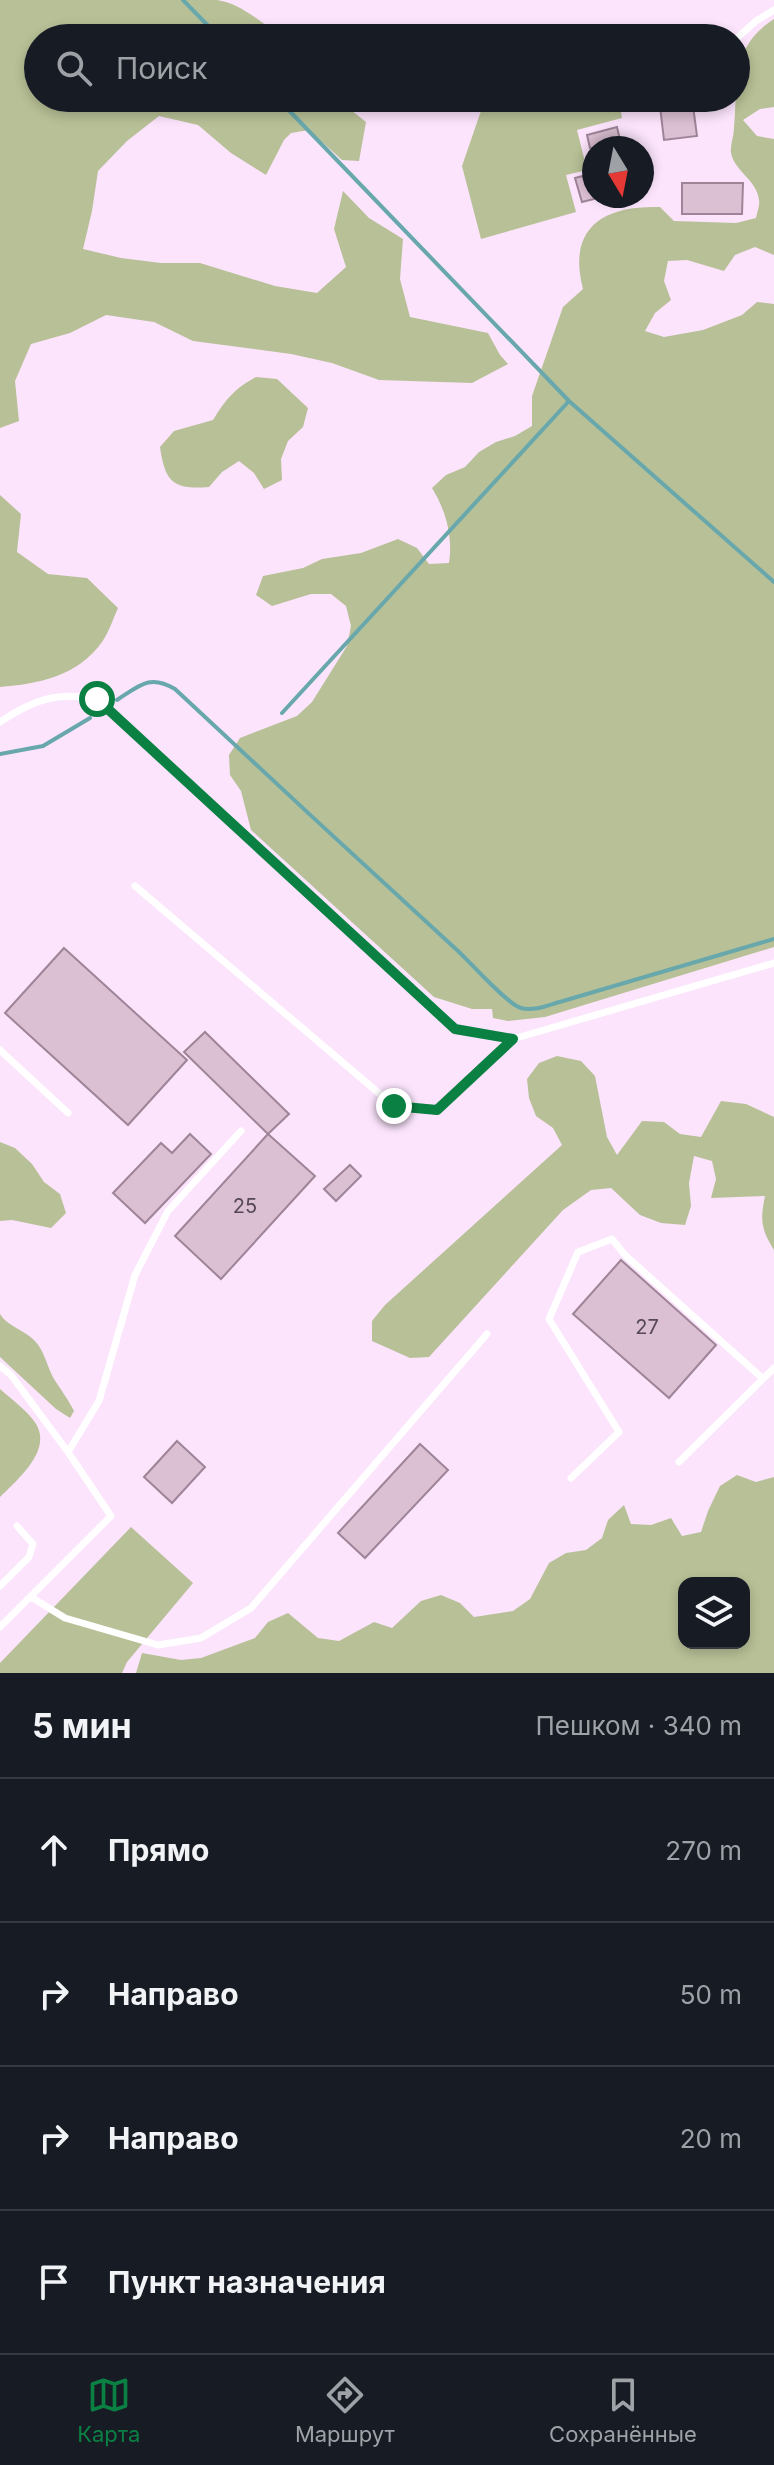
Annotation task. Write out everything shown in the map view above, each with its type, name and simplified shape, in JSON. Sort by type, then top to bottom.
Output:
[{"type":"lane","points":[[750,26],[774,10]]},
{"type":"lane","points":[[0,722],[18,710],[56,695],[97,699],[455,1029],[513,1039],[774,963]]},
{"type":"lane","points":[[135,886],[394,1106],[437,1110],[513,1039]]},
{"type":"lane","points":[[0,1050],[68,1113]]},
{"type":"lane","points":[[68,1452],[99,1401],[135,1275],[168,1211],[241,1131]]},
{"type":"lane","points":[[571,1478],[619,1432],[549,1319],[578,1252],[612,1239],[625,1255],[762,1378]]},
{"type":"lane","points":[[31,1597],[65,1618],[158,1645],[201,1638],[251,1608],[487,1334]]},
{"type":"lane","points":[[0,1366],[11,1375],[68,1452],[111,1516],[0,1627]]},
{"type":"lane","points":[[679,1462],[774,1368]]},
{"type":"lane","points":[[0,1586],[29,1557],[33,1544],[17,1526]]},
{"type":"green space","points":[[0,0],[217,0],[243,10],[264,24],[24,24],[24,112],[354,112],[366,122],[359,161],[342,160],[309,130],[291,133],[284,140],[266,175],[231,153],[198,125],[159,116],[127,141],[98,171],[83,249],[161,263],[200,263],[275,286],[317,293],[346,267],[334,229],[343,191],[369,218],[403,239],[400,279],[410,317],[488,333],[508,364],[472,383],[379,380],[332,363],[291,354],[193,341],[154,322],[106,315],[70,333],[31,344],[15,381],[19,421],[0,428]]},
{"type":"green space","points":[[774,19],[774,107],[760,109],[743,120],[757,136],[774,139],[774,255],[755,247],[735,255],[724,271],[687,260],[668,261],[664,281],[671,300],[655,313],[645,331],[664,337],[703,330],[742,315],[757,302],[774,304],[774,947],[545,1017],[508,1021],[493,1018],[492,1009],[472,1009],[434,997],[251,830],[241,791],[230,775],[229,755],[240,738],[297,716],[312,702],[347,646],[351,626],[346,606],[331,594],[311,594],[272,606],[256,595],[263,576],[303,568],[322,559],[361,553],[398,539],[417,548],[429,564],[449,563],[447,524],[432,488],[446,475],[465,467],[479,452],[532,426],[532,396],[563,307],[583,289],[580,250],[594,224],[622,210],[654,207],[660,207],[674,221],[736,223],[756,218],[759,204],[757,193],[731,153],[735,112],[750,112],[750,42]]},
{"type":"green space","points":[[481,112],[621,112],[622,118],[577,130],[582,150],[582,171],[566,175],[576,212],[481,239],[462,166]]},
{"type":"green space","points":[[256,377],[277,379],[308,408],[303,427],[288,441],[281,459],[282,480],[264,489],[254,473],[239,461],[222,472],[209,487],[187,487],[173,481],[168,476],[160,447],[174,431],[213,420],[231,395]]},
{"type":"green space","points":[[0,495],[21,514],[17,552],[48,574],[87,578],[118,608],[102,642],[81,663],[43,680],[0,687]]},
{"type":"green space","points":[[557,1056],[581,1061],[595,1076],[607,1137],[617,1155],[642,1121],[664,1122],[680,1134],[701,1137],[721,1101],[746,1104],[774,1117],[774,1250],[763,1224],[765,1196],[711,1198],[716,1179],[712,1161],[694,1156],[689,1183],[691,1206],[685,1225],[661,1223],[640,1215],[611,1188],[591,1190],[563,1210],[429,1357],[410,1358],[372,1341],[372,1321],[385,1305],[562,1145],[553,1128],[536,1116],[529,1098],[527,1079],[539,1063]]},
{"type":"green space","points":[[0,1142],[15,1148],[32,1164],[44,1182],[60,1194],[66,1213],[51,1228],[12,1220],[0,1221]]},
{"type":"green space","points":[[0,1314],[38,1344],[54,1379],[74,1411],[70,1418],[56,1409],[0,1357]]},
{"type":"green space","points":[[0,1389],[34,1421],[40,1442],[32,1462],[0,1497]]},
{"type":"green space","points":[[737,1475],[756,1482],[774,1477],[774,1673],[136,1673],[142,1653],[181,1660],[201,1658],[255,1638],[268,1622],[288,1613],[318,1638],[339,1641],[374,1622],[392,1628],[421,1601],[441,1595],[460,1603],[474,1617],[513,1611],[530,1599],[549,1563],[566,1553],[586,1550],[602,1538],[608,1520],[624,1505],[631,1524],[651,1525],[671,1518],[682,1536],[701,1532],[720,1486]]},
{"type":"green space","points":[[131,1527],[193,1583],[127,1662],[122,1673],[0,1673],[0,1663]]},
{"type":"building","points":[[661,112],[694,112],[697,136],[664,140]]},
{"type":"building","points":[[617,127],[619,136],[587,136]]},
{"type":"building","points":[[582,176],[582,202],[575,178]]},
{"type":"building","points":[[682,183],[743,183],[742,214],[682,214]]},
{"type":"building","points":[[64,948],[187,1060],[128,1125],[5,1013]]},
{"type":"building","points":[[205,1032],[289,1114],[268,1134],[184,1052]]},
{"type":"building","points":[[190,1134],[211,1154],[145,1223],[113,1193],[161,1143],[172,1153]]},
{"type":"building","points":[[268,1134],[315,1176],[221,1279],[175,1236]]},
{"type":"building","points":[[350,1165],[361,1176],[336,1201],[324,1189]]},
{"type":"building","points":[[621,1260],[716,1345],[669,1398],[573,1314]]},
{"type":"building","points":[[177,1441],[205,1467],[172,1503],[144,1477]]},
{"type":"building","points":[[420,1444],[448,1470],[365,1558],[338,1533]]},
{"type":"waterway","points":[[183,0],[206,24]]},
{"type":"waterway","points":[[290,112],[569,401],[774,582]]},
{"type":"waterway","points":[[282,713],[569,401]]},
{"type":"waterway","points":[[117,700],[145,683],[159,682],[175,689],[498,991],[521,1008],[542,1007],[774,939]]},
{"type":"waterway","points":[[0,754],[43,746],[90,718]]},
{"type":"route","points":[[97,699],[455,1029],[513,1039],[437,1110],[394,1106]]}]
